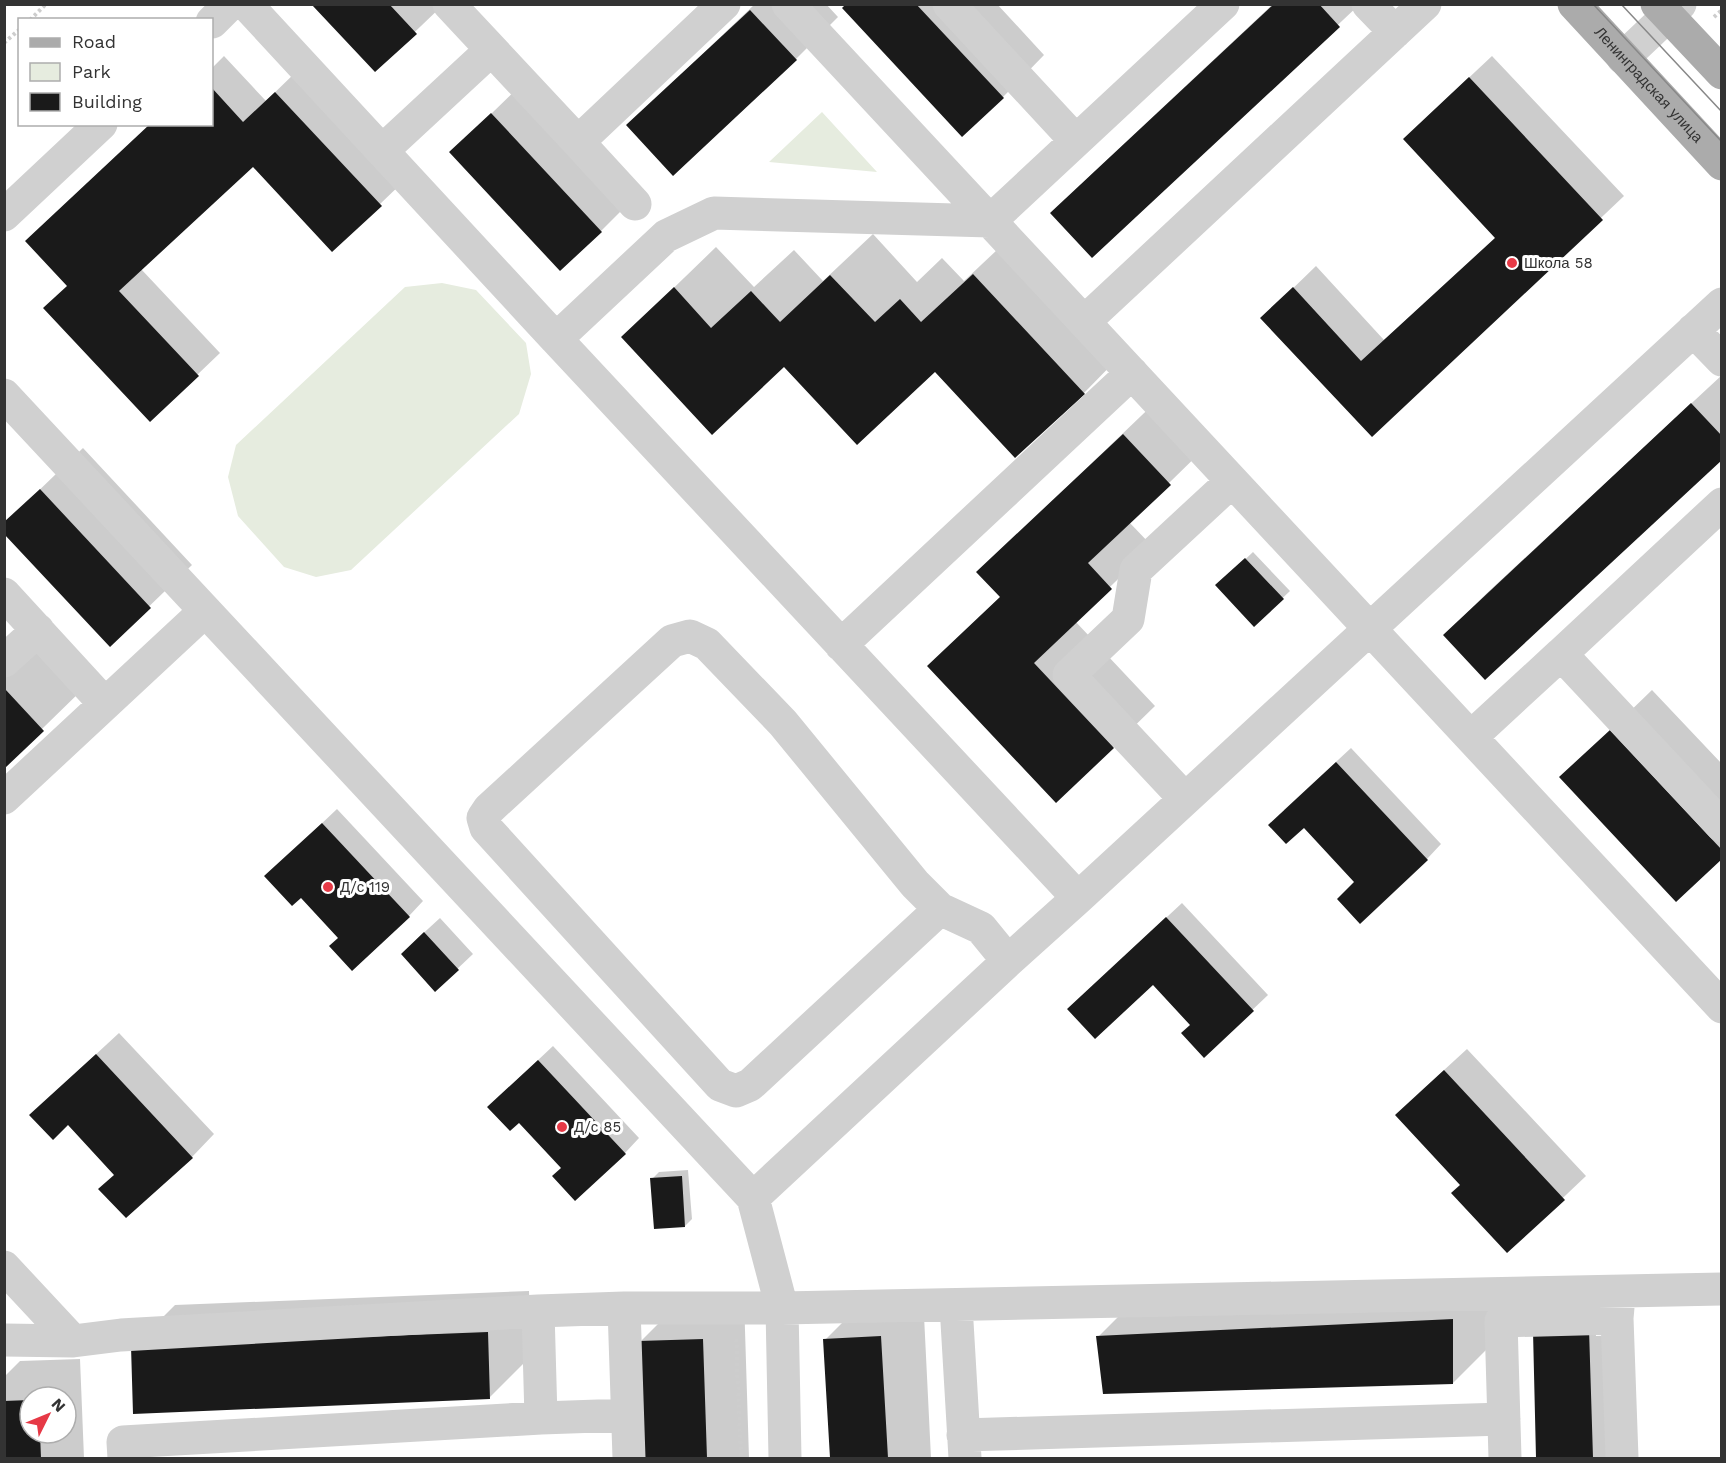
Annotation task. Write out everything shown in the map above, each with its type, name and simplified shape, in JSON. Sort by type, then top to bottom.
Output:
[{"type":"main road","name":"Ленинградская улица","points":[[1574,4],[1722,164]]},
{"type":"main road","points":[[1668,8],[1722,73]]},
{"type":"street","points":[[213,21],[230,4]]},
{"type":"street","points":[[246,4],[1078,898]]},
{"type":"street","points":[[449,4],[634,204]]},
{"type":"street","points":[[578,142],[724,4]]},
{"type":"street","points":[[788,4],[1722,1006]]},
{"type":"street","points":[[949,4],[1076,141]]},
{"type":"street","points":[[556,339],[666,236],[714,213],[990,221],[1223,4]]},
{"type":"street","points":[[1368,4],[1395,32]]},
{"type":"street","points":[[1084,322],[1425,4]]},
{"type":"street","points":[[1623,57],[1668,8]]},
{"type":"street","points":[[382,151],[491,50]]},
{"type":"street","points":[[4,214],[99,126]]},
{"type":"street","points":[[753,1198],[1722,304]]},
{"type":"street","points":[[1693,330],[1722,360]]},
{"type":"street","points":[[841,645],[1132,373]]},
{"type":"street","points":[[4,395],[753,1198],[782,1308],[784,1458]]},
{"type":"street","points":[[1185,799],[1069,675],[1128,619],[1136,570],[1232,481]]},
{"type":"street","points":[[1471,737],[1722,504]]},
{"type":"street","points":[[4,594],[105,704]]},
{"type":"street","points":[[4,798],[205,611]]},
{"type":"street","points":[[4,661],[38,630]]},
{"type":"street","points":[[940,909],[750,1085],[736,1090],[720,1085],[486,828],[483,818],[489,809],[672,641],[690,636],[706,644],[783,723],[915,884],[940,909],[981,928],[1008,961]]},
{"type":"street","points":[[1561,654],[1722,826]]},
{"type":"street","points":[[4,1267],[73,1341]]},
{"type":"street","points":[[1505,1458],[1501,1321],[1722,1289]]},
{"type":"street","points":[[956,1305],[964,1447],[1504,1419]]},
{"type":"street","points":[[4,1340],[73,1341],[121,1335],[624,1308],[734,1309],[956,1305],[1618,1305]]},
{"type":"street","points":[[1618,1305],[1622,1458]]},
{"type":"street","points":[[624,1308],[628,1458]]},
{"type":"street","points":[[538,1311],[541,1418]]},
{"type":"street","points":[[124,1458],[123,1442],[627,1415]]},
{"type":"path","points":[[32,18],[46,4]]},
{"type":"path","points":[[4,43],[18,31]]},
{"type":"path","points":[[734,1309],[741,1458]]},
{"type":"green space","points":[[822,112],[877,172],[769,162]]},
{"type":"green space","points":[[442,283],[476,290],[526,343],[531,374],[519,414],[351,570],[316,577],[284,567],[238,516],[228,477],[236,445],[405,287]]},
{"type":"building","points":[[846,4],[916,4],[1004,98],[962,137],[842,8]]},
{"type":"building","points":[[1274,4],[1319,4],[1340,27],[1092,258],[1050,213]]},
{"type":"building","points":[[312,5],[390,5],[417,34],[375,72]]},
{"type":"building","points":[[750,10],[797,60],[673,176],[626,125]]},
{"type":"building","name":"Школа 58","points":[[1469,77],[1603,220],[1372,437],[1260,318],[1293,287],[1361,361],[1495,238],[1403,139]]},
{"type":"building","points":[[213,89],[243,122],[275,92],[382,206],[332,252],[253,167],[119,291],[199,376],[150,422],[43,308],[67,286],[25,241],[148,126],[213,126]]},
{"type":"building","points":[[491,113],[602,232],[560,271],[449,152]]},
{"type":"building","points":[[973,274],[1085,394],[1015,458],[935,372],[857,445],[784,367],[712,435],[621,337],[674,287],[711,328],[751,291],[780,322],[830,275],[875,322],[900,299],[921,322]]},
{"type":"building","points":[[1691,403],[1722,436],[1722,460],[1485,680],[1443,635]]},
{"type":"building","points":[[1123,434],[1171,485],[1088,563],[1112,589],[1034,663],[1114,748],[1056,803],[927,666],[1000,597],[976,572]]},
{"type":"building","points":[[40,489],[151,608],[110,647],[4,534],[4,522]]},
{"type":"building","points":[[1245,558],[1284,599],[1254,627],[1215,585]]},
{"type":"building","points":[[5,689],[44,731],[5,768]]},
{"type":"building","points":[[1610,730],[1722,850],[1722,859],[1676,902],[1559,777]]},
{"type":"building","points":[[1336,762],[1428,860],[1360,924],[1337,899],[1354,882],[1304,828],[1286,844],[1268,825]]},
{"type":"building","name":"Д/с 119","points":[[322,823],[410,917],[352,971],[329,946],[338,938],[301,898],[292,906],[264,876]]},
{"type":"building","points":[[1166,917],[1254,1011],[1204,1058],[1181,1033],[1190,1025],[1153,985],[1095,1039],[1067,1009]]},
{"type":"building","points":[[424,932],[459,970],[435,992],[401,954]]},
{"type":"building","points":[[96,1054],[193,1158],[126,1218],[98,1189],[114,1175],[68,1125],[53,1140],[29,1115]]},
{"type":"building","name":"Д/с 85","points":[[538,1060],[626,1154],[575,1201],[552,1176],[561,1168],[519,1123],[510,1131],[487,1107]]},
{"type":"building","points":[[1444,1070],[1565,1200],[1507,1253],[1451,1193],[1460,1185],[1395,1115]]},
{"type":"building","points":[[682,1176],[685,1227],[654,1229],[650,1178]]},
{"type":"building","points":[[1453,1319],[1453,1384],[1103,1394],[1096,1336]]},
{"type":"building","points":[[1589,1329],[1593,1458],[1536,1458],[1533,1331]]},
{"type":"building","points":[[488,1332],[490,1399],[133,1414],[131,1346]]},
{"type":"building","points":[[881,1336],[888,1458],[830,1458],[823,1339]]},
{"type":"building","points":[[703,1339],[707,1458],[642,1458],[639,1341]]},
{"type":"building","points":[[18,1400],[18,1445],[40,1445],[41,1458],[4,1458],[4,1401]]},
{"type":"tram line","points":[[1593,4],[1722,142]]},
{"type":"tram line","points":[[1621,4],[1722,112]]},
{"type":"place","name":"Школа 58","points":[[1512,263]]},
{"type":"place","name":"Д/с 119","points":[[328,887]]},
{"type":"place","name":"Д/с 85","points":[[562,1127]]}]
